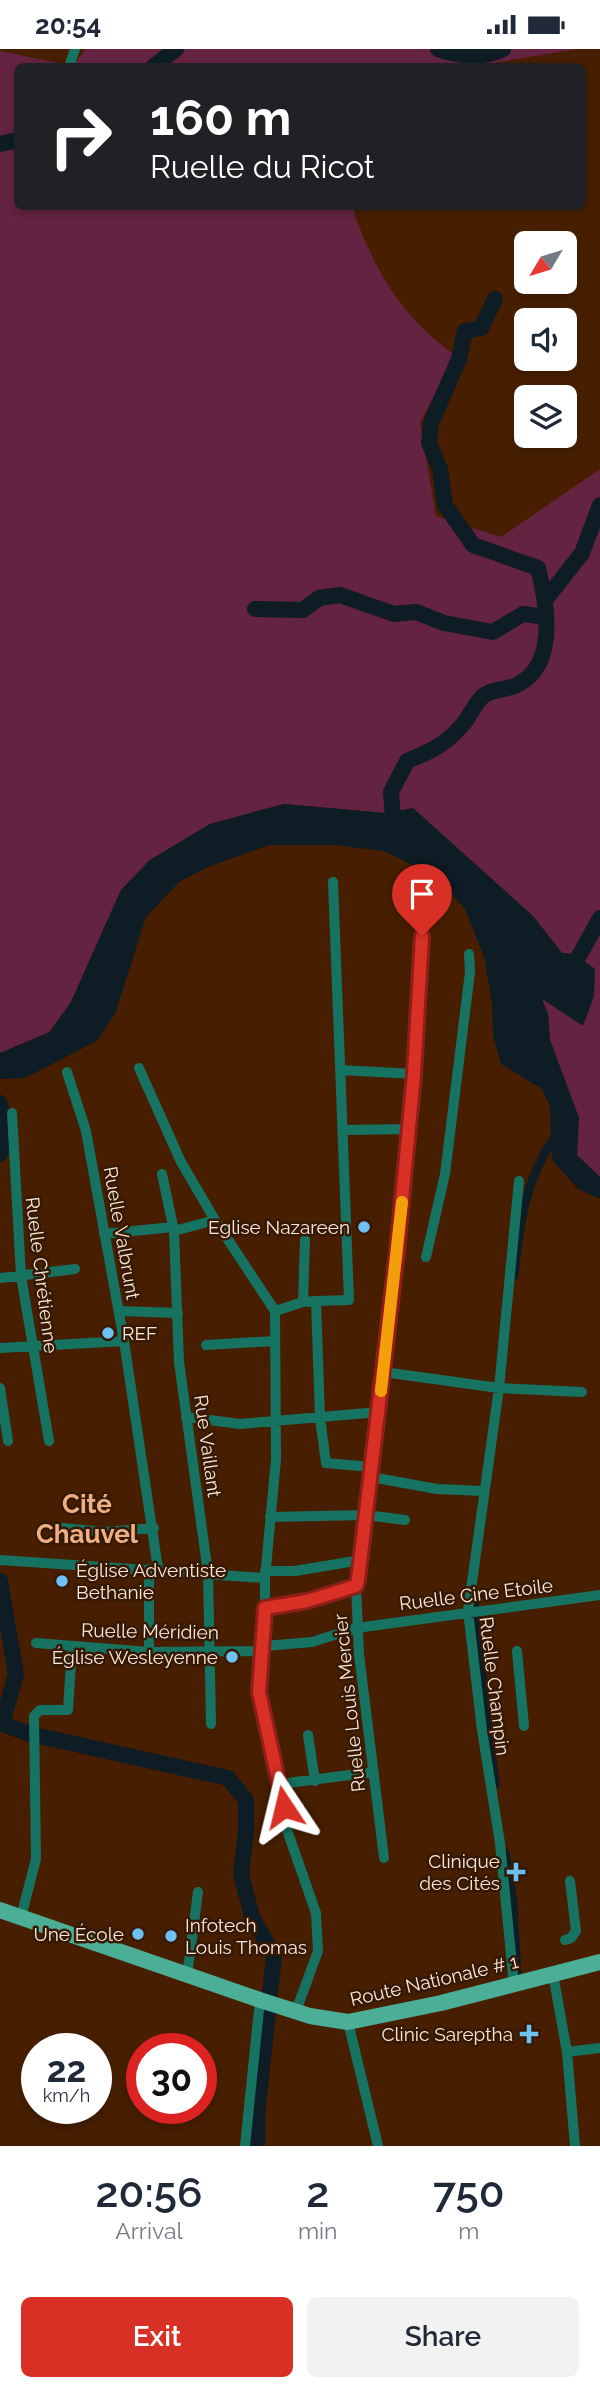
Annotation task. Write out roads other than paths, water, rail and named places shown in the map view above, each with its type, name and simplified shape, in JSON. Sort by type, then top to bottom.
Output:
[{"type":"main road","name":"Route Nationale # 1","points":[[0,1910],[260,2000],[348,2022],[404,2012],[600,1962]]},
{"type":"street","points":[[275,1311],[303,1302],[349,1300],[333,882]]},
{"type":"street","name":"Ruelle Louis Mercier","points":[[384,1858],[356,1627],[356,1586],[397,1252],[414,1074],[423,915]]},
{"type":"street","points":[[426,1257],[445,1174],[470,972],[469,954]]},
{"type":"street","points":[[139,1068],[181,1162],[215,1220],[275,1311],[276,1423],[265,1575],[264,1648],[259,1692],[280,1784],[287,1830],[316,1913],[318,1951],[289,2009]]},
{"type":"street","points":[[341,1070],[414,1074]]},
{"type":"street","name":"Ruelle Valbrunt","points":[[67,1072],[86,1131],[119,1311],[153,1528],[154,1569],[149,1652]]},
{"type":"street","name":"Ruelle Chrétienne","points":[[12,1112],[16,1236],[49,1441]]},
{"type":"street","points":[[344,1130],[409,1129]]},
{"type":"street","name":"Rue Vaillant","points":[[162,1174],[174,1229],[179,1361],[208,1573],[212,1724]]},
{"type":"street","name":"Ruelle Champin","points":[[514,1985],[500,1843],[482,1730],[468,1611],[499,1388],[519,1181]]},
{"type":"street","points":[[104,1234],[174,1229],[215,1220]]},
{"type":"street","points":[[303,1302],[306,1240]]},
{"type":"street","points":[[0,1278],[75,1269]]},
{"type":"street","points":[[316,1301],[320,1417],[326,1463],[437,1489],[484,1491]]},
{"type":"street","points":[[119,1311],[178,1313]]},
{"type":"street","points":[[0,1348],[124,1341]]},
{"type":"street","points":[[206,1345],[275,1341]]},
{"type":"street","points":[[383,1372],[499,1388],[582,1392]]},
{"type":"street","points":[[0,1388],[8,1441]]},
{"type":"street","points":[[186,1417],[225,1423],[276,1423],[379,1412]]},
{"type":"street","points":[[270,1517],[366,1515],[405,1520]]},
{"type":"street","points":[[63,1528],[104,1532],[153,1528]]},
{"type":"street","points":[[2,1560],[265,1575],[361,1560]]},
{"type":"street","points":[[265,1608],[307,1601],[356,1586]]},
{"type":"street","name":"Ruelle Cine Etoile","points":[[356,1627],[600,1595]]},
{"type":"street","name":"Ruelle Méridien","points":[[36,1643],[149,1652],[211,1651],[312,1642],[356,1627]]},
{"type":"street","points":[[20,1917],[36,1859],[33,1739],[35,1714],[40,1710],[68,1710],[72,1647]]},
{"type":"street","points":[[517,1651],[524,1725]]},
{"type":"street","points":[[308,1735],[316,1781]]},
{"type":"street","points":[[280,1784],[373,1772]]},
{"type":"street","points":[[565,1940],[571,1938],[576,1931],[570,1881]]},
{"type":"street","points":[[187,1976],[198,1892]]},
{"type":"street","points":[[553,1974],[567,2052],[575,2146]]},
{"type":"street","points":[[244,2146],[260,2000]]},
{"type":"street","points":[[348,2022],[378,2146]]},
{"type":"street","points":[[567,2052],[600,2048]]},
{"type":"water","points":[[284,804],[385,813],[413,808],[533,916],[562,953],[575,954],[595,969],[594,996],[583,1026],[542,999],[548,1014],[550,1040],[579,1118],[577,1155],[600,1177],[600,1199],[578,1189],[552,1160],[550,1107],[542,1089],[501,1064],[493,1036],[492,1004],[484,957],[465,909],[436,877],[384,851],[334,845],[269,845],[208,867],[179,882],[146,917],[115,1014],[97,1041],[25,1078],[0,1079],[0,1053],[50,1032],[71,1002],[121,890],[150,860],[210,824]]},
{"type":"waterway","points":[[158,63],[176,49]]},
{"type":"waterway","points":[[438,49],[471,55],[488,54],[503,49]]},
{"type":"waterway","points":[[0,144],[14,141]]},
{"type":"waterway","points":[[394,830],[391,792],[407,761],[452,736],[485,694],[517,685],[530,676],[539,663],[544,648],[546,615],[538,568],[473,545],[445,505],[440,469],[429,443],[431,423],[459,359],[465,331],[481,328],[495,299]]},
{"type":"waterway","points":[[546,599],[582,553],[600,505]]},
{"type":"waterway","points":[[255,609],[303,610],[319,598],[340,595],[394,614],[416,612],[444,623],[493,632],[523,614],[546,617]]},
{"type":"waterway","points":[[427,930],[436,877]]},
{"type":"waterway","points":[[569,974],[600,918]]},
{"type":"waterway","points":[[421,1028],[424,982]]},
{"type":"waterway","points":[[0,1103],[5,1128],[0,1154]]},
{"type":"waterway","points":[[514,1276],[526,1201],[539,1165],[559,1132]]},
{"type":"waterway","points":[[0,1581],[16,1674],[2,1724],[30,1734],[228,1778],[246,1800],[241,1874],[252,1917],[274,1956],[257,2115],[257,2146]]},
{"type":"waterway","points":[[475,1592],[474,1608],[495,1784]]},
{"type":"waterway","points":[[505,1853],[513,1903],[517,1976]]},
{"type":"place","name":"Eglise Nazareen","points":[[364,1227]]},
{"type":"place","name":"REF","points":[[108,1333]]},
{"type":"place","name":"Église Adventiste Bethanie","points":[[62,1581]]},
{"type":"place","name":"Église Wesleyenne","points":[[232,1657]]},
{"type":"place","name":"Clinique des Cités","points":[[516,1872]]},
{"type":"place","name":"Une École","points":[[138,1934]]},
{"type":"place","name":"Infotech Louis Thomas","points":[[171,1936]]},
{"type":"place","name":"Clinic Sareptha","points":[[529,2034]]},
{"type":"district","name":"Cité Chauvel","points":[[87,1518]]}]
